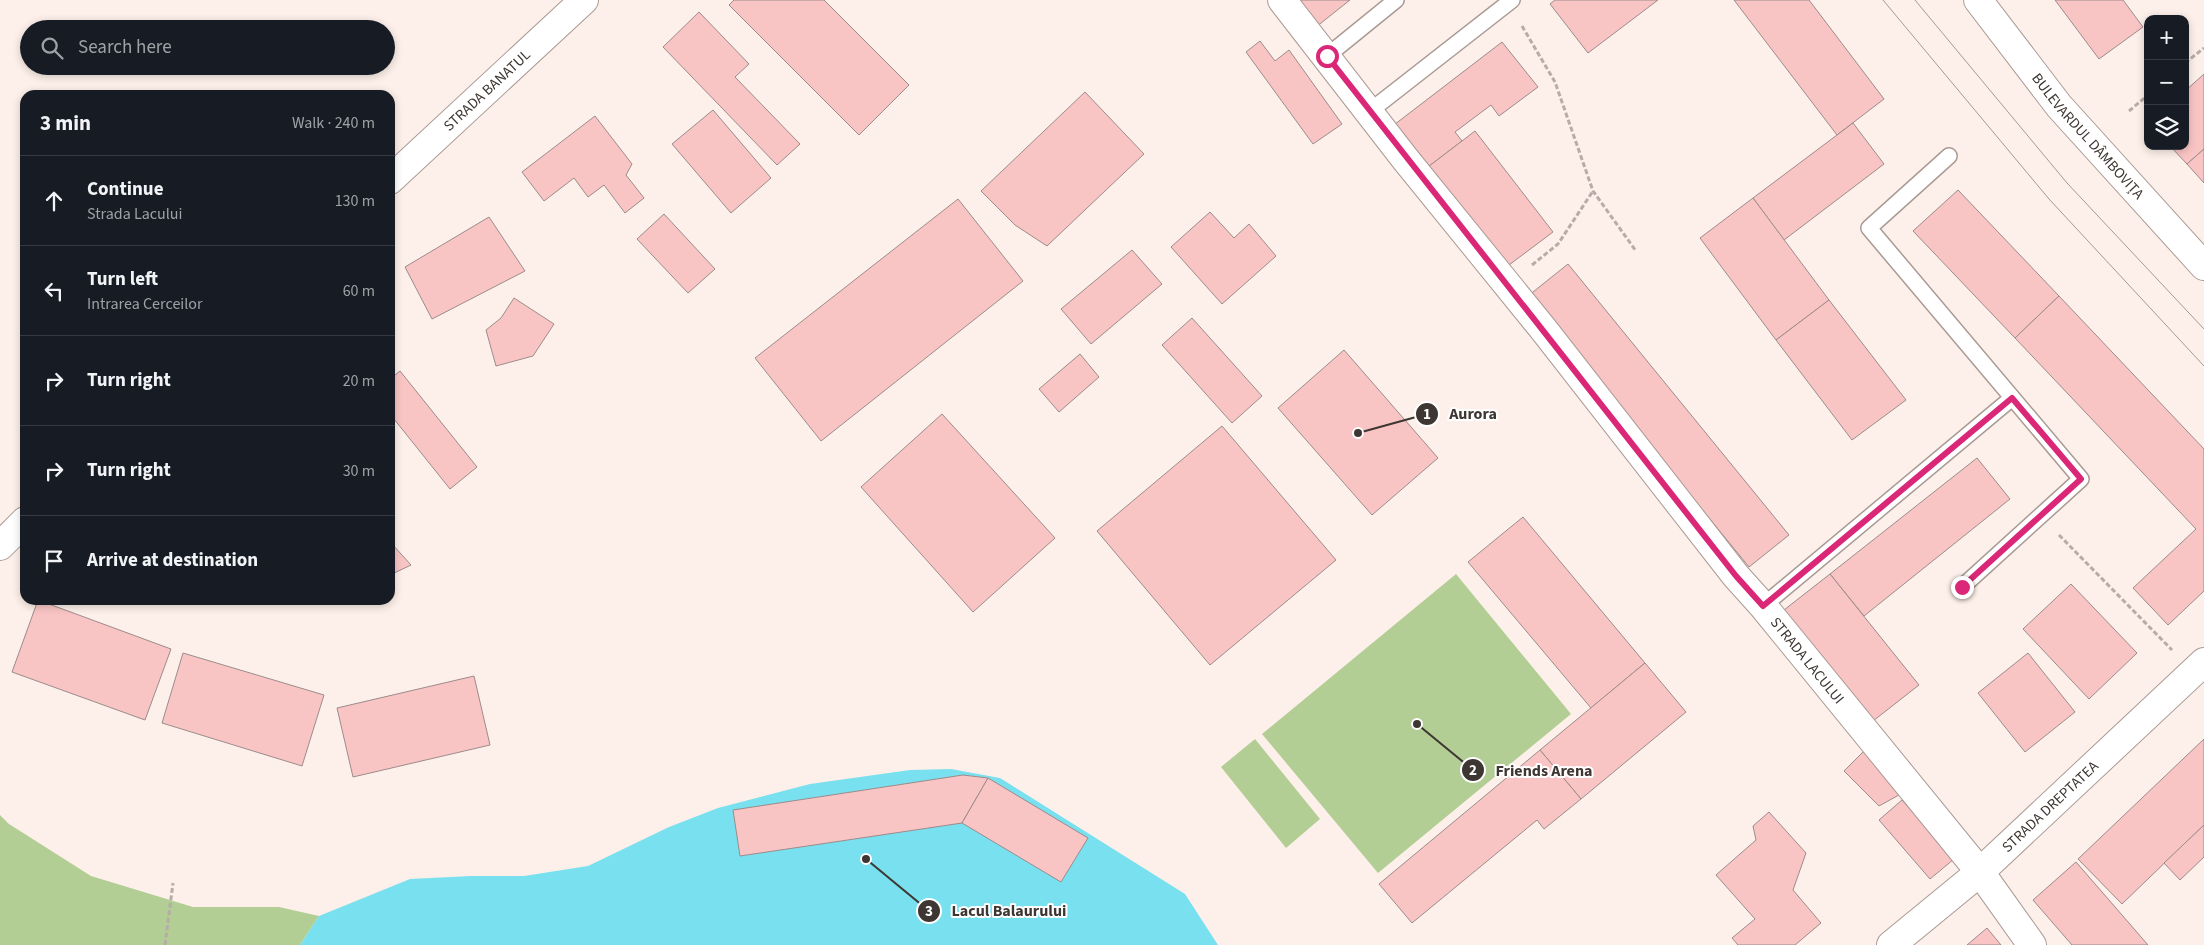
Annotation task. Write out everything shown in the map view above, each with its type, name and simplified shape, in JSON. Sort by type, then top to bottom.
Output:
[{"type":"street","name":"STRADA BANATUL","points":[[395,175],[584,0]]},
{"type":"street","name":"STRADA LACULUI","points":[[1282,0],[1370,111],[1406,160],[1507,284],[1736,576],[1763,606],[1980,872],[2032,945]]},
{"type":"street","name":"BULEVARDUL DÂMBOVIȚA","points":[[1978,0],[2059,106],[2204,266]]},
{"type":"street","points":[[0,546],[20,526]]},
{"type":"street","name":"STRADA DREPTATEA","points":[[1891,945],[1980,872],[2199,667]]},
{"type":"lane","points":[[1327,56],[1396,0]]},
{"type":"lane","points":[[1370,111],[1510,1]]},
{"type":"lane","points":[[1949,156],[1869,228],[2081,479],[1962,587]]},
{"type":"lane","points":[[1763,606],[2012,398]]},
{"type":"path","points":[[1510,1],[1555,82],[1593,191],[1636,251]]},
{"type":"path","points":[[2189,60],[2204,48]]},
{"type":"path","points":[[2129,111],[2144,98]]},
{"type":"path","points":[[1507,284],[1558,244],[1593,191]]},
{"type":"path","points":[[2040,516],[2199,667]]},
{"type":"path","points":[[165,945],[173,883]]},
{"type":"green space","points":[[1456,574],[1571,714],[1378,873],[1262,734]]},
{"type":"green space","points":[[1255,739],[1320,819],[1286,848],[1221,767]]},
{"type":"green space","points":[[0,815],[9,824],[91,876],[193,907],[279,907],[319,916],[300,945],[0,945]]},
{"type":"water","points":[[951,769],[1000,778],[1185,894],[1218,945],[300,945],[319,916],[410,879],[524,876],[588,866],[669,827],[718,808],[810,784],[910,770]]},
{"type":"building","points":[[734,0],[824,0],[909,85],[859,135],[729,5]]},
{"type":"building","points":[[1294,0],[1350,0],[1316,27]]},
{"type":"building","points":[[1555,0],[1658,0],[1588,53],[1550,4]]},
{"type":"building","points":[[1734,0],[1809,0],[1884,99],[1837,135]]},
{"type":"building","points":[[2055,0],[2123,0],[2143,27],[2099,59]]},
{"type":"building","points":[[699,12],[749,64],[735,77],[800,144],[777,165],[663,47]]},
{"type":"building","points":[[1260,41],[1275,61],[1289,50],[1342,124],[1313,144],[1246,52]]},
{"type":"building","points":[[1502,42],[1538,87],[1499,116],[1491,105],[1455,132],[1462,141],[1424,170],[1390,128]]},
{"type":"building","points":[[2204,74],[2204,149],[2187,164],[2174,150],[2189,150],[2189,87]]},
{"type":"building","points":[[1085,92],[1144,154],[1047,246],[1015,225],[981,191]]},
{"type":"building","points":[[713,110],[771,178],[731,213],[672,144]]},
{"type":"building","points":[[595,116],[632,164],[626,175],[644,198],[625,213],[604,185],[588,197],[574,178],[544,201],[522,172]]},
{"type":"building","points":[[1853,123],[1884,164],[1784,240],[1753,198]]},
{"type":"building","points":[[1475,131],[1553,232],[1501,271],[1424,170]]},
{"type":"building","points":[[2204,149],[2204,183],[2187,164]]},
{"type":"building","points":[[1958,190],[2059,296],[2015,338],[1913,231]]},
{"type":"building","points":[[1753,198],[1829,300],[1776,340],[1700,238]]},
{"type":"building","points":[[958,199],[1023,281],[821,441],[755,358]]},
{"type":"building","points":[[1210,212],[1234,238],[1249,224],[1276,256],[1222,304],[1171,247]]},
{"type":"building","points":[[664,214],[715,269],[688,293],[637,239]]},
{"type":"building","points":[[489,217],[525,271],[432,319],[405,267]]},
{"type":"building","points":[[1132,250],[1162,284],[1091,344],[1061,309]]},
{"type":"building","points":[[1568,264],[1789,535],[1749,567],[1528,296]]},
{"type":"building","points":[[2059,296],[2204,449],[2204,591],[2168,625],[2133,588],[2196,529],[2015,338]]},
{"type":"building","points":[[514,298],[554,324],[533,356],[496,366],[486,330],[501,318]]},
{"type":"building","points":[[1829,300],[1906,400],[1852,440],[1776,340]]},
{"type":"building","points":[[1192,318],[1262,396],[1232,423],[1162,345]]},
{"type":"building","points":[[1344,350],[1438,458],[1372,515],[1278,408]]},
{"type":"building","points":[[1080,354],[1099,377],[1059,412],[1039,389]]},
{"type":"building","points":[[400,371],[477,467],[450,489],[395,420],[395,375]]},
{"type":"building","points":[[942,414],[1055,538],[973,612],[861,487]]},
{"type":"building","points":[[1222,426],[1336,560],[1210,665],[1097,531]]},
{"type":"building","points":[[1977,458],[2010,499],[1864,616],[1830,574]]},
{"type":"building","points":[[1523,517],[1645,663],[1591,708],[1468,562]]},
{"type":"building","points":[[395,547],[411,565],[395,573]]},
{"type":"building","points":[[1830,574],[1919,685],[1873,721],[1784,610]]},
{"type":"building","points":[[2071,584],[2137,653],[2089,699],[2023,629]]},
{"type":"building","points":[[36,605],[52,605],[171,649],[145,720],[12,672]]},
{"type":"building","points":[[183,653],[324,695],[302,766],[162,723]]},
{"type":"building","points":[[2028,653],[2075,712],[2025,752],[1978,693]]},
{"type":"building","points":[[1645,663],[1686,712],[1581,799],[1540,750]]},
{"type":"building","points":[[474,676],[490,745],[353,777],[337,708]]},
{"type":"building","points":[[2204,739],[2204,825],[2122,904],[2078,859]]},
{"type":"building","points":[[1866,749],[1908,790],[1879,806],[1844,771]]},
{"type":"building","points":[[1540,750],[1581,799],[1544,829],[1537,820],[1412,923],[1379,884]]},
{"type":"building","points":[[963,775],[988,778],[962,823],[740,856],[733,810]]},
{"type":"building","points":[[988,778],[1088,838],[1061,882],[962,823]]},
{"type":"building","points":[[1902,800],[1954,859],[1930,879],[1879,820]]},
{"type":"building","points":[[1769,812],[1806,853],[1793,890],[1821,923],[1795,945],[1738,945],[1732,938],[1755,919],[1716,875],[1756,840],[1753,826]]},
{"type":"building","points":[[2204,825],[2204,857],[2180,880],[2164,863]]},
{"type":"building","points":[[2076,862],[2148,945],[2072,945],[2033,900]]},
{"type":"building","points":[[1987,928],[2001,945],[1967,945]]},
{"type":"tram line","points":[[1883,0],[2049,199],[2204,366]]},
{"type":"tram line","points":[[1915,0],[2067,183],[2204,329]]},
{"type":"place","name":"Aurora","points":[[1358,433]]},
{"type":"place","name":"Friends Arena","points":[[1417,724]]},
{"type":"place","name":"Lacul Balaurului","points":[[866,859]]},
{"type":"route","points":[[1327,56],[1406,160],[1544,330],[1736,576],[1763,606],[2012,398],[2081,479],[1962,587]]}]
